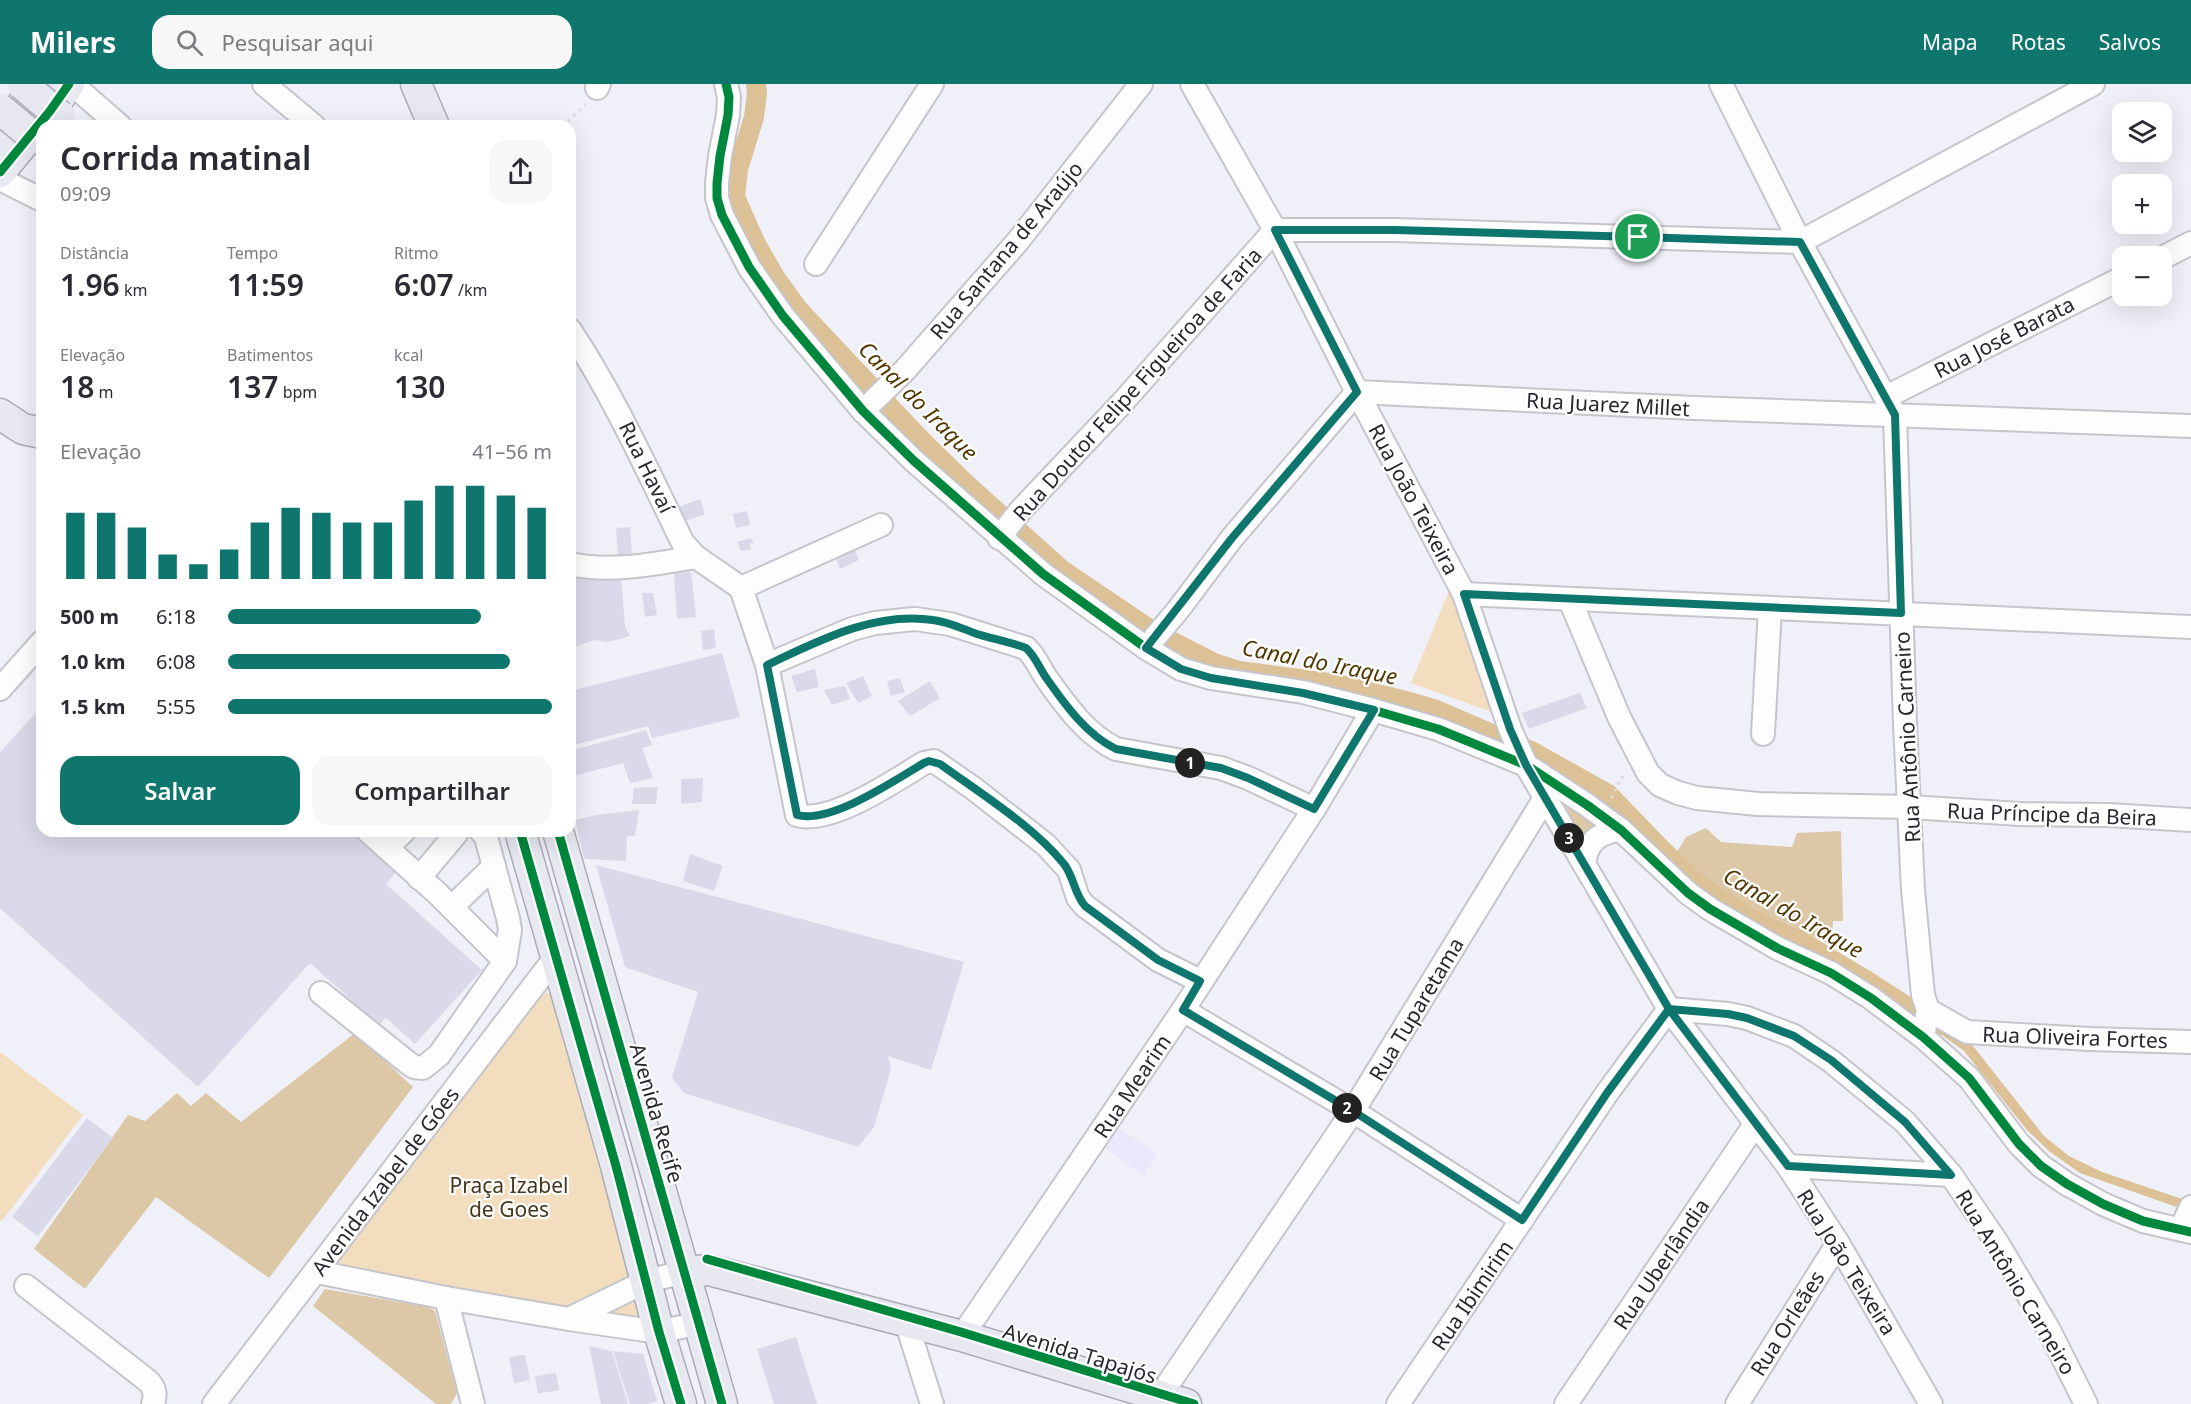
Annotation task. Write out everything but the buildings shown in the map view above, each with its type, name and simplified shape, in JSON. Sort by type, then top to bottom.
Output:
[{"type":"main road","points":[[22,84],[66,120]]},
{"type":"main road","points":[[0,136],[37,84]]},
{"type":"main road","points":[[43,120],[70,84]]},
{"type":"main road","points":[[416,84],[431,120]]},
{"type":"main road","points":[[0,108],[36,139]]},
{"type":"main road","points":[[0,172],[36,128]]},
{"type":"main road","points":[[0,414],[23,429],[36,432]]},
{"type":"main road","points":[[522,837],[681,1404]]},
{"type":"main road","name":"Avenida Recife","points":[[560,837],[722,1404]]},
{"type":"main road","name":"Avenida Tapajós","points":[[684,1272],[709,1270],[906,1321],[1173,1400]]},
{"type":"street","points":[[70,84],[113,120]]},
{"type":"street","points":[[264,84],[307,120]]},
{"type":"street","points":[[726,84],[729,97],[728,115],[717,183],[717,198],[722,215],[749,267],[783,316],[868,407],[912,460],[1009,526],[1043,574],[1181,669],[1211,678],[1303,693],[1374,710],[1438,729],[1526,765],[1621,830],[1688,893],[1710,909],[1778,948],[1831,973],[1923,1036],[1969,1078],[2019,1144],[2041,1166],[2067,1184],[2103,1204],[2143,1221],[2187,1222]]},
{"type":"street","points":[[816,264],[932,84]]},
{"type":"street","name":"Rua Santana de Araújo","points":[[868,407],[1018,241],[1141,84]]},
{"type":"street","name":"Rua João Teixeira","points":[[1192,84],[1275,230],[1357,392],[1464,594],[1510,729],[1526,765],[1669,1009],[1788,1166],[1838,1243],[1925,1401]]},
{"type":"street","points":[[1275,230],[1395,230],[1800,242],[2093,84]]},
{"type":"street","name":"Rua Antônio Carneiro","points":[[1726,86],[1800,242],[1890,406],[1913,890],[1926,1002],[1923,1036]]},
{"type":"street","points":[[0,179],[36,197]]},
{"type":"street","name":"Rua Doutor Felipe Figueiroa de Faria","points":[[1009,526],[1122,403],[1275,230]]},
{"type":"street","points":[[2172,253],[2191,243]]},
{"type":"street","name":"Rua José Barata","points":[[1890,406],[2112,284]]},
{"type":"street","name":"Rua Havaí","points":[[576,339],[599,374],[634,439],[683,543],[696,557],[741,588]]},
{"type":"street","points":[[1148,645],[1178,610],[1232,538],[1357,392]]},
{"type":"street","name":"Rua Juarez Millet","points":[[1357,392],[1890,406],[2191,426]]},
{"type":"street","points":[[881,525],[741,588],[767,665],[797,815],[801,817],[831,812],[870,795],[924,763],[929,761],[940,764],[1046,845],[1069,870],[1078,898],[1085,906],[1158,960],[1200,981]]},
{"type":"street","points":[[576,566],[624,567],[696,557]]},
{"type":"street","points":[[1464,594],[2191,627]]},
{"type":"street","name":"Rua Príncipe da Beira","points":[[1570,600],[1619,717],[1648,774],[1660,785],[1697,798],[1758,804],[1910,807],[2020,814],[2108,815],[2191,820]]},
{"type":"street","points":[[1762,734],[1770,608]]},
{"type":"street","points":[[767,665],[819,641],[852,629],[894,620],[934,620],[1026,648],[1055,690],[1083,725],[1101,742],[1116,749],[1221,768],[1314,809]]},
{"type":"street","points":[[0,689],[36,649]]},
{"type":"street","name":"Rua Mearim","points":[[962,1336],[1183,1010],[1314,809],[1374,710]]},
{"type":"street","name":"Rua Tuparetama","points":[[1173,1400],[1545,798]]},
{"type":"street","points":[[1584,864],[1586,853],[1594,839],[1601,834],[1621,830]]},
{"type":"street","points":[[375,837],[452,907],[505,961]]},
{"type":"street","points":[[387,848],[398,837]]},
{"type":"street","points":[[419,878],[452,837]]},
{"type":"street","points":[[321,993],[414,1067],[423,1068],[439,1055],[505,961],[510,930],[486,837]]},
{"type":"street","points":[[452,907],[494,866]]},
{"type":"street","name":"Avenida Izabel de Góes","points":[[214,1404],[555,958]]},
{"type":"street","name":"Rua Oliveira Fortes","points":[[1926,1002],[1967,1032],[2191,1042]]},
{"type":"street","name":"Rua Antônio Carneiro","points":[[1669,1009],[1747,1018],[1794,1036],[1831,1060],[1905,1122],[1951,1175],[1998,1244],[2049,1330],[2086,1404]]},
{"type":"street","name":"Rua Ibimirim","points":[[1398,1404],[1607,1093],[1669,1009]]},
{"type":"street","points":[[1183,1010],[1353,1111],[1522,1220]]},
{"type":"street","name":"Rua Uberlândia","points":[[1566,1404],[1756,1124]]},
{"type":"street","points":[[1788,1166],[1951,1175]]},
{"type":"street","name":"Rua Orleães","points":[[1737,1404],[1838,1243]]},
{"type":"street","points":[[317,1272],[446,1298],[659,1332],[699,1323]]},
{"type":"street","name":"Avenida Tapajós","points":[[569,1319],[647,1281],[684,1272]]},
{"type":"street","points":[[26,1286],[148,1381],[154,1387],[153,1404]]},
{"type":"street","points":[[446,1298],[473,1404]]},
{"type":"street","points":[[906,1321],[932,1404]]},
{"type":"path","points":[[569,120],[583,109],[597,85]]},
{"type":"shaded area","points":[[1574,802],[1601,827],[1581,842],[1566,807]]},
{"type":"shaded area","points":[[1706,828],[1721,842],[1792,847],[1797,833],[1841,831],[1843,921],[1833,921],[1832,946],[1789,924],[1740,904],[1700,878],[1677,852],[1686,837]]},
{"type":"shaded area","points":[[1935,1019],[1973,1046],[2044,1136],[2069,1156],[2102,1172],[2191,1202],[2191,1212],[2080,1173],[2049,1151],[2027,1130],[1964,1051],[1931,1027]]},
{"type":"shaded area","points":[[355,1033],[413,1087],[269,1278],[156,1197],[85,1289],[34,1249],[128,1115],[145,1121],[177,1093],[191,1106],[206,1093],[241,1122]]},
{"type":"shaded area","points":[[1117,1127],[1158,1154],[1144,1176],[1105,1148]]},
{"type":"shaded area","points":[[325,1289],[428,1307],[435,1311],[457,1393],[451,1404],[436,1404],[313,1306]]},
{"type":"green space","points":[[1449,591],[1462,614],[1492,712],[1411,683]]},
{"type":"green space","name":"Praça Izabel de Goes","points":[[541,994],[556,996],[642,1311],[635,1318],[623,1320],[342,1266],[338,1259]]},
{"type":"green space","points":[[0,1052],[83,1115],[2,1221],[0,1220]]},
{"type":"waterway","name":"Canal do Iraque","points":[[756,84],[754,117],[738,169],[735,197],[756,244],[775,277],[798,309],[922,441],[1062,570],[1157,634],[1214,663],[1239,671],[1336,684],[1406,701],[1434,709],[1533,752],[1608,794],[1695,882],[1746,916],[1799,940],[1937,1026]]},
{"type":"cycle path","points":[[43,120],[69,84]]},
{"type":"cycle path","points":[[726,84],[729,97],[728,115],[720,156],[717,198],[722,215],[749,267],[783,316],[863,411],[913,460],[1043,574],[1146,648],[1181,669],[1211,678],[1303,692],[1373,710],[1438,729],[1526,765],[1621,830],[1688,893],[1710,909],[1777,948],[1831,973],[1871,998],[1923,1037],[1969,1078],[2019,1144],[2041,1166],[2103,1204],[2143,1221],[2191,1232]]},
{"type":"cycle path","points":[[0,172],[36,128]]},
{"type":"cycle path","points":[[522,837],[681,1404]]},
{"type":"cycle path","points":[[560,837],[722,1404]]},
{"type":"cycle path","points":[[707,1259],[961,1332],[1194,1404]]},
{"type":"route","points":[[1638,237],[1395,230],[1275,230],[1357,392],[1232,538],[1178,610],[1146,648],[1181,669],[1211,678],[1303,693],[1374,710],[1314,809],[1221,768],[1116,749],[1101,742],[1083,725],[1055,690],[1026,648],[950,624],[915,619],[875,623],[852,629],[819,641],[767,665],[797,815],[801,817],[831,812],[870,795],[924,763],[929,761],[940,764],[1046,845],[1069,870],[1078,898],[1085,906],[1158,960],[1200,981],[1183,1010],[1353,1111],[1522,1220],[1607,1093],[1669,1009],[1747,1018],[1794,1036],[1831,1060],[1905,1122],[1951,1175],[1788,1166],[1669,1009],[1526,765],[1510,729],[1464,594],[1901,613],[1895,415],[1800,242],[1638,237]]}]
